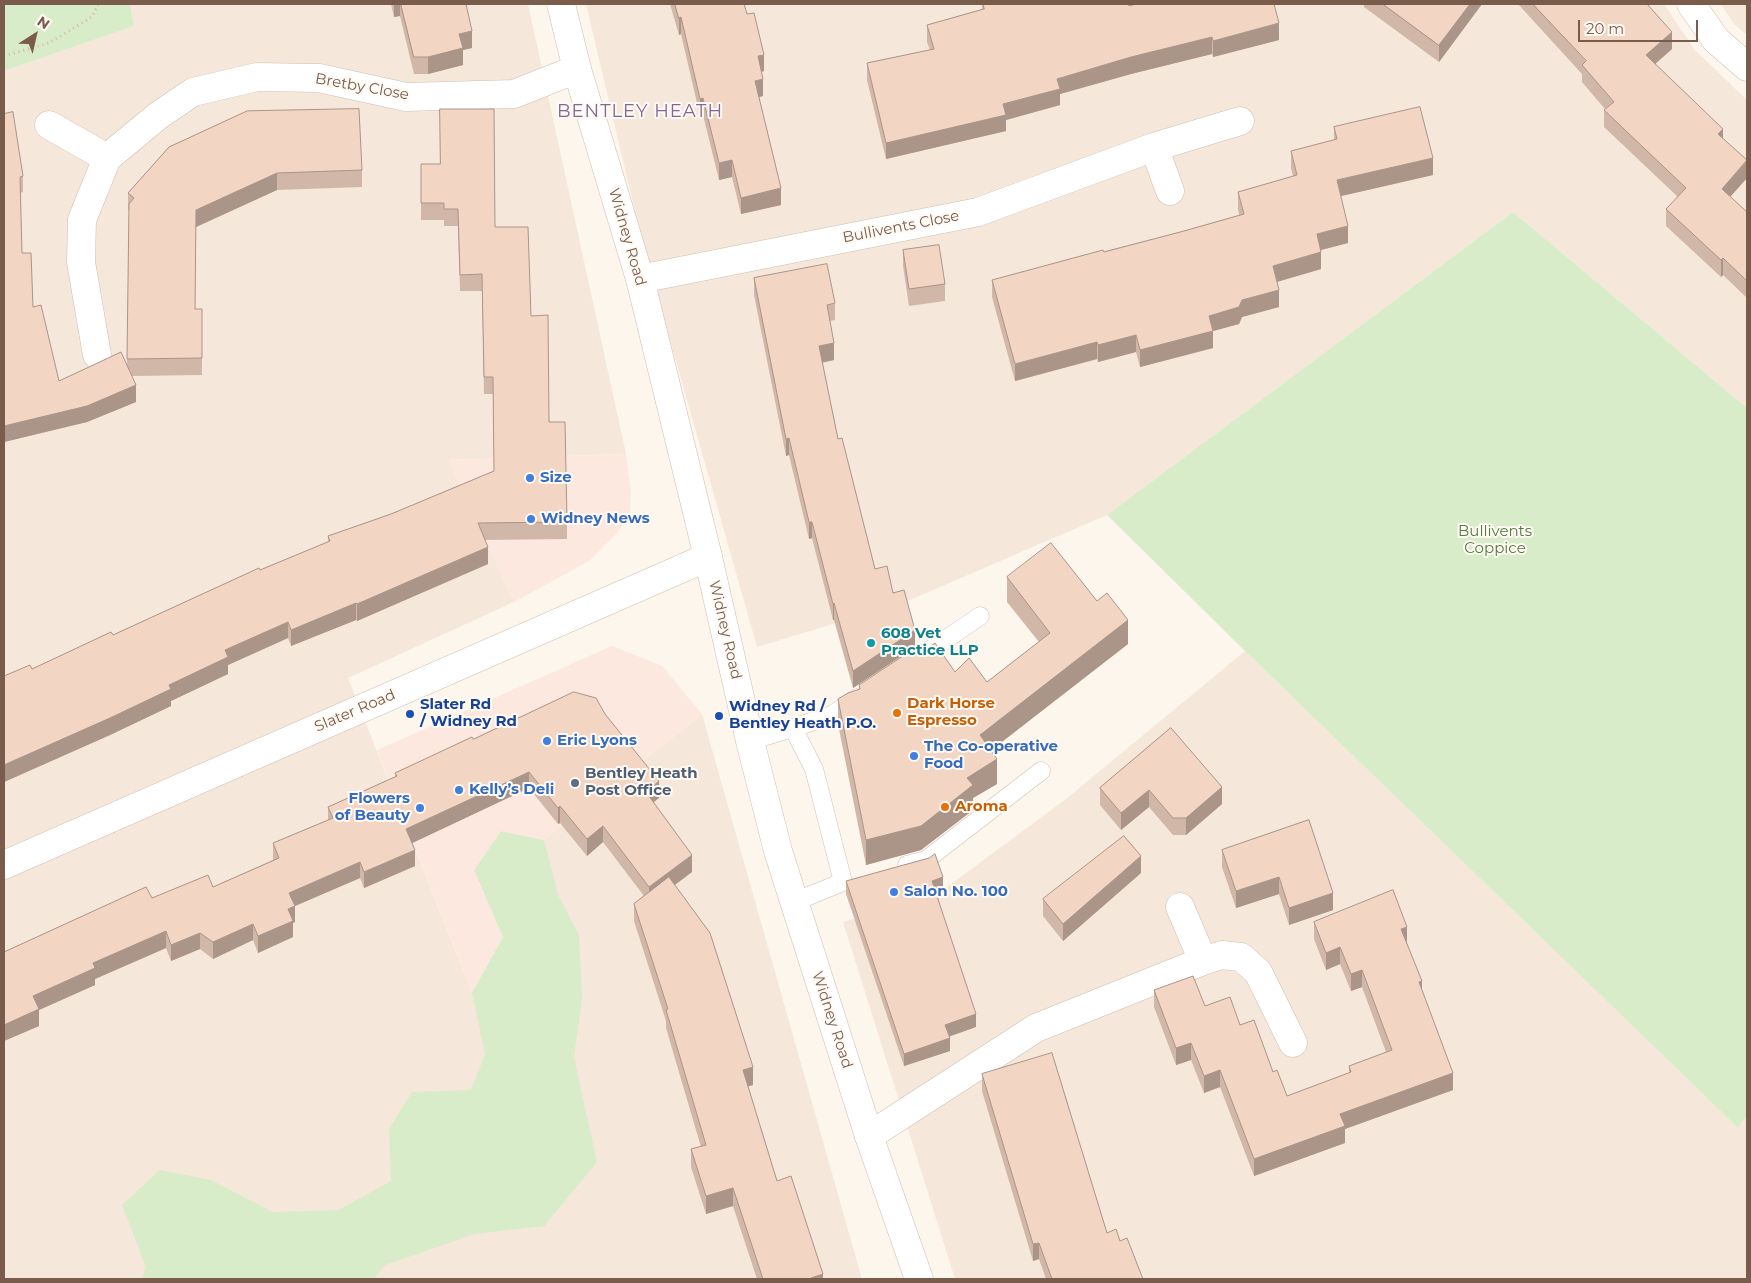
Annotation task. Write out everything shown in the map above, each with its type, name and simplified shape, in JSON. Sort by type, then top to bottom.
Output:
[{"type":"street","name":"Widney Road","points":[[561,4],[576,69],[640,279],[778,851],[869,1136],[919,1279]]},
{"type":"street","points":[[1691,4],[1716,40],[1747,68]]},
{"type":"street","name":"Bretby Close","points":[[98,355],[81,262],[82,220],[107,158],[159,115],[193,92],[256,77],[319,78],[406,97],[514,94],[576,69]]},
{"type":"street","name":"Bullivents Close","points":[[640,279],[978,212],[1154,147],[1240,121]]},
{"type":"street","points":[[49,125],[107,158]]},
{"type":"street","points":[[1154,147],[1170,191]]},
{"type":"street","name":"Slater Road","points":[[4,865],[708,557]]},
{"type":"street","points":[[1180,907],[1203,961]]},
{"type":"street","points":[[869,1136],[1036,1028],[1222,955],[1241,957],[1258,972],[1293,1043]]},
{"type":"lane","points":[[906,666],[980,616]]},
{"type":"lane","points":[[750,741],[832,715],[873,688]]},
{"type":"lane","points":[[792,728],[814,769],[843,882]]},
{"type":"lane","points":[[889,869],[926,860],[1041,771]]},
{"type":"lane","points":[[794,902],[843,882],[862,877]]},
{"type":"path","points":[[4,56],[49,43],[92,17],[98,4]]},
{"type":"shaded area","points":[[130,4],[528,4],[626,454],[449,460],[514,602],[348,678],[472,993],[503,937],[474,870],[544,840],[702,714],[862,1279],[4,1279],[4,71],[134,26]]},
{"type":"shaded area","points":[[586,4],[1664,4],[1694,49],[1747,100],[1747,408],[1513,212],[1107,515],[903,603],[757,647],[642,241]]},
{"type":"shaded area","points":[[1721,4],[1747,4],[1747,35],[1734,24]]},
{"type":"shaded area","points":[[626,454],[631,493],[630,514],[617,533],[589,561],[514,602],[449,460]]},
{"type":"shaded area","points":[[612,646],[662,666],[702,714],[544,840],[501,831],[474,870],[503,937],[472,993],[377,750]]},
{"type":"shaded area","points":[[1245,651],[1738,1128],[1747,1116],[1747,1279],[955,1279],[843,922],[943,890],[1066,799]]},
{"type":"green space","points":[[4,4],[130,4],[134,26],[4,71]]},
{"type":"green space","name":"Bullivents Coppice","points":[[1513,212],[1747,408],[1747,1116],[1738,1128],[1107,515]]},
{"type":"green space","points":[[501,831],[544,840],[559,897],[579,935],[582,999],[574,1057],[597,1162],[544,1226],[475,1234],[385,1265],[374,1279],[142,1279],[146,1267],[122,1205],[160,1170],[211,1180],[273,1212],[338,1210],[391,1181],[389,1129],[412,1092],[471,1090],[485,1054],[472,993],[503,937],[474,870]]},
{"type":"building","points":[[401,4],[466,4],[472,31],[459,34],[463,48],[428,57],[414,57]]},
{"type":"building","points":[[675,4],[744,4],[747,14],[754,13],[764,55],[758,56],[763,79],[755,81],[781,188],[741,198],[732,160],[719,163],[703,98],[700,99],[681,17],[679,18]]},
{"type":"building","points":[[983,4],[1128,4],[1129,6],[1136,4],[1274,4],[1279,23],[1213,41],[1212,37],[1131,57],[1057,79],[1060,89],[1003,104],[1006,115],[886,143],[867,63],[934,49],[927,25],[984,9]]},
{"type":"building","points":[[1383,4],[1470,4],[1439,45]]},
{"type":"building","points":[[1533,4],[1647,4],[1672,32],[1646,55],[1723,129],[1718,134],[1747,160],[1722,189],[1747,212],[1747,281],[1723,258],[1721,260],[1666,209],[1686,188],[1604,110],[1614,102],[1582,65],[1586,61]]},
{"type":"building","points":[[1420,107],[1433,158],[1337,180],[1348,226],[1317,234],[1321,252],[1273,266],[1279,290],[1242,300],[1239,307],[1209,316],[1213,331],[1140,350],[1136,335],[1098,345],[1097,342],[1015,364],[992,280],[1244,214],[1238,192],[1297,175],[1291,151],[1337,139],[1334,127]]},
{"type":"building","points":[[359,109],[362,170],[277,173],[196,210],[195,309],[202,309],[202,358],[127,359],[129,204],[134,198],[128,193],[169,147],[247,111]]},
{"type":"building","points":[[440,109],[494,109],[495,227],[528,227],[531,316],[548,315],[549,422],[565,422],[567,522],[478,523],[488,547],[357,604],[291,630],[288,622],[225,650],[228,657],[169,685],[171,689],[4,765],[4,676],[30,665],[32,669],[111,632],[113,635],[259,568],[260,570],[330,541],[328,536],[391,514],[494,471],[493,377],[484,377],[482,274],[460,275],[458,209],[444,209],[444,203],[421,203],[421,164],[440,164]]},
{"type":"building","points":[[13,112],[23,176],[20,177],[22,253],[31,253],[33,307],[41,305],[59,381],[121,352],[136,385],[87,406],[4,426],[4,114]]},
{"type":"building","points":[[939,245],[945,284],[909,289],[903,250]]},
{"type":"building","points":[[827,264],[835,303],[827,305],[834,343],[819,346],[838,439],[842,438],[875,569],[887,566],[893,593],[904,590],[915,630],[853,671],[833,604],[812,522],[809,522],[789,438],[786,439],[754,278]]},
{"type":"building","points":[[1051,543],[1097,601],[1107,593],[1128,620],[980,735],[997,759],[967,778],[973,785],[921,826],[866,840],[838,699],[860,689],[859,685],[921,644],[923,652],[935,643],[955,672],[969,658],[987,682],[1050,633],[1007,577]]},
{"type":"building","points":[[574,692],[596,698],[605,714],[659,781],[646,792],[692,855],[649,887],[603,826],[587,839],[560,806],[558,808],[529,772],[406,829],[415,850],[364,872],[360,862],[289,893],[295,906],[288,909],[293,921],[258,936],[253,924],[213,942],[200,933],[171,945],[166,931],[93,963],[95,968],[33,996],[39,1009],[4,1025],[4,952],[146,887],[152,898],[208,875],[213,887],[279,858],[273,843],[333,818],[328,807],[397,776],[395,773],[472,737],[473,739]]},
{"type":"building","points":[[1171,728],[1222,787],[1186,818],[1173,818],[1149,790],[1121,813],[1100,788]]},
{"type":"building","points":[[1309,820],[1333,893],[1289,908],[1279,877],[1236,891],[1222,850]]},
{"type":"building","points":[[1124,836],[1141,856],[1063,924],[1043,899]]},
{"type":"building","points":[[935,854],[943,877],[932,881],[976,1014],[945,1025],[950,1038],[904,1054],[846,881],[929,858]]},
{"type":"building","points":[[669,877],[710,933],[753,1067],[743,1070],[777,1181],[791,1176],[823,1274],[812,1279],[763,1279],[733,1188],[706,1196],[691,1149],[706,1145],[666,1010],[668,1009],[634,904]]},
{"type":"building","points":[[1393,890],[1407,927],[1401,929],[1422,981],[1419,982],[1453,1073],[1340,1114],[1345,1126],[1254,1159],[1220,1070],[1204,1076],[1191,1043],[1176,1048],[1154,990],[1193,976],[1205,1006],[1230,997],[1240,1025],[1254,1020],[1273,1072],[1277,1070],[1287,1096],[1351,1072],[1349,1066],[1392,1050],[1362,970],[1351,974],[1340,947],[1326,953],[1314,922]]},
{"type":"building","points":[[1052,1053],[1107,1233],[1116,1229],[1120,1241],[1127,1238],[1143,1279],[1052,1279],[1039,1243],[1033,1244],[982,1074]]},
{"type":"place","name":"Size","points":[[530,478]]},
{"type":"place","name":"Widney News","points":[[531,519]]},
{"type":"place","name":"608 Vet Practice LLP","points":[[871,643]]},
{"type":"place","name":"Dark Horse Espresso","points":[[897,713]]},
{"type":"place","name":"Slater Rd / Widney Rd","points":[[410,714]]},
{"type":"place","name":"Widney Rd / Bentley Heath P.O.","points":[[719,716]]},
{"type":"place","name":"Eric Lyons","points":[[547,741]]},
{"type":"place","name":"The Co-operative Food","points":[[914,756]]},
{"type":"place","name":"Bentley Heath Post Office","points":[[575,783]]},
{"type":"place","name":"Kelly’s Deli","points":[[459,790]]},
{"type":"place","name":"Aroma","points":[[945,807]]},
{"type":"place","name":"Flowers of Beauty","points":[[420,808]]},
{"type":"place","name":"Salon No. 100","points":[[894,892]]},
{"type":"district","name":"BENTLEY HEATH","points":[[640,112]]}]
